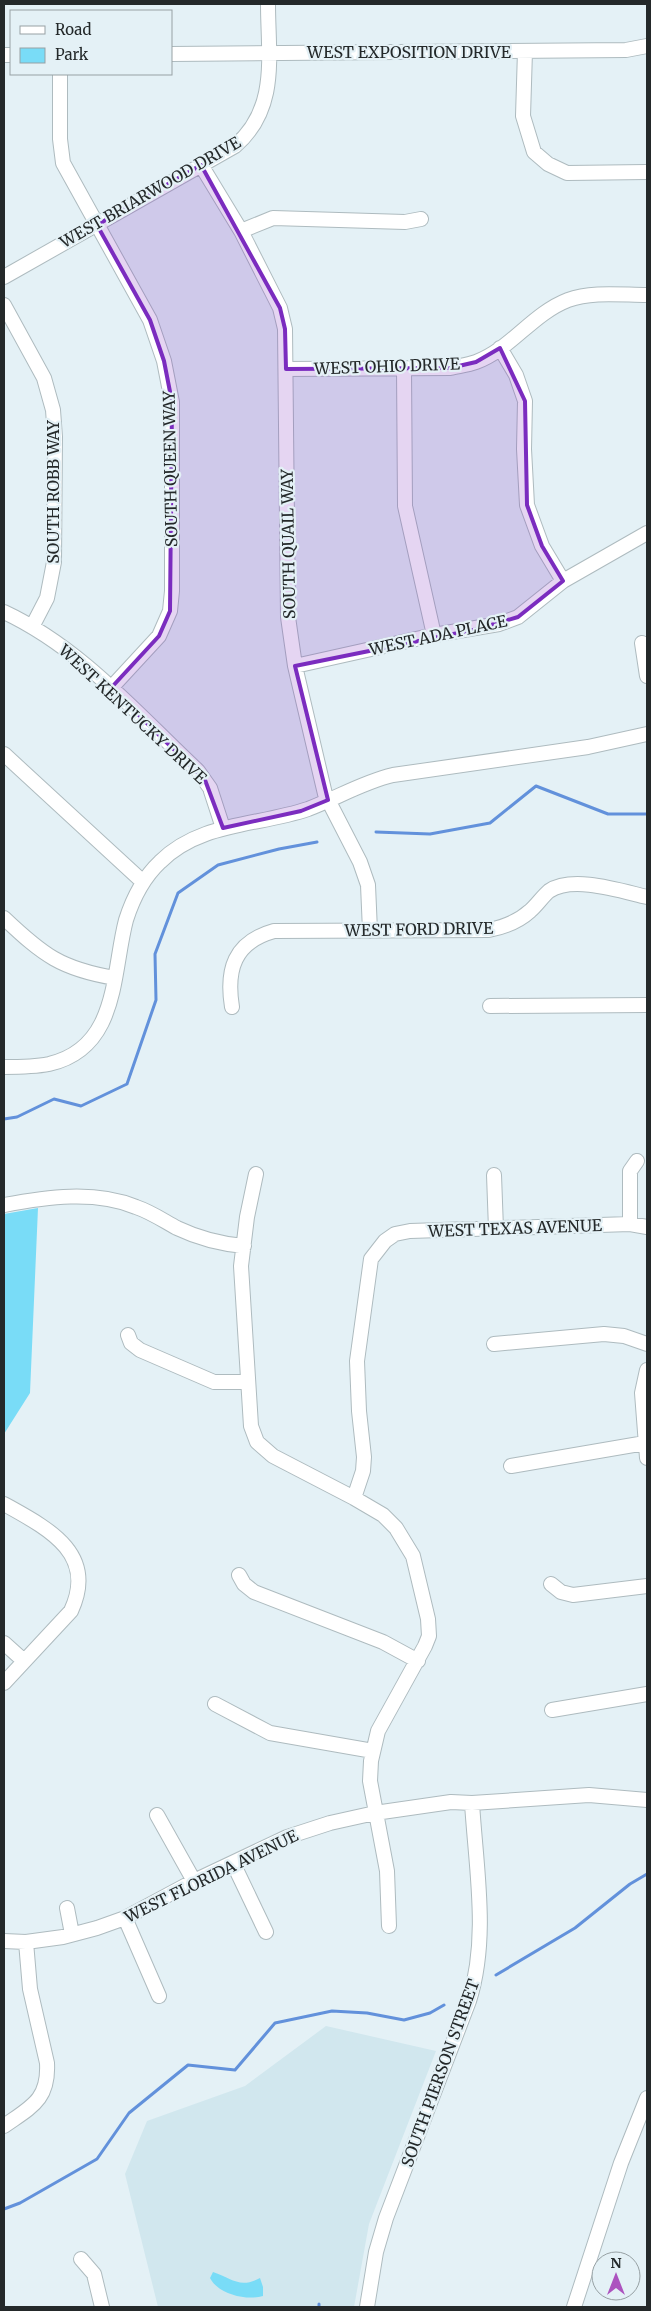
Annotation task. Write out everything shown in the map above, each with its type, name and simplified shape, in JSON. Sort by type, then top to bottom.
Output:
[{"type":"street","name":"WEST BRIARWOOD DRIVE","points":[[4,277],[235,146],[255,125],[262,110],[267,90],[268,4]]},
{"type":"street","name":"WEST EXPOSITION DRIVE","points":[[172,54],[626,50],[647,46]]},
{"type":"street","points":[[525,51],[523,116],[534,152],[548,164],[567,173],[647,172]]},
{"type":"street","name":"SOUTH QUEEN WAY","points":[[60,75],[61,153],[63,163],[150,320],[164,361],[172,402],[172,591],[170,611],[159,636],[111,688]]},
{"type":"street","name":"SOUTH QUAIL WAY","points":[[201,165],[241,231],[280,308],[286,329],[288,616],[295,666],[322,787],[360,862],[368,885],[370,931]]},
{"type":"street","points":[[241,231],[273,218],[405,222],[421,219]]},
{"type":"street","name":"WEST OHIO DRIVE","points":[[286,369],[450,368],[476,362],[500,348],[540,315],[569,299],[592,295],[647,295]]},
{"type":"street","name":"SOUTH ROBB WAY","points":[[4,305],[44,378],[54,419],[54,562],[47,598],[32,626]]},
{"type":"street","points":[[500,348],[516,375],[525,401],[524,449],[527,505],[542,546],[564,581]]},
{"type":"street","points":[[404,369],[405,506],[434,635]]},
{"type":"street","name":"WEST ADA PLACE","points":[[295,666],[434,635],[478,629],[518,617],[564,581],[647,534]]},
{"type":"street","name":"WEST KENTUCKY DRIVE","points":[[4,612],[49,636],[81,660],[205,780],[214,796],[223,828]]},
{"type":"street","points":[[642,643],[647,676]]},
{"type":"street","points":[[4,1067],[49,1064],[76,1052],[90,1040],[102,1023],[110,1004],[126,921],[142,882],[161,860],[181,845],[223,828],[301,811],[370,781],[393,775],[588,747],[647,734]]},
{"type":"street","points":[[4,754],[142,882]]},
{"type":"street","name":"WEST FORD DRIVE","points":[[232,1008],[229,987],[234,962],[240,952],[262,934],[274,931],[298,930],[489,930],[501,928],[521,918],[549,891],[571,884],[588,885],[647,897]]},
{"type":"street","points":[[4,918],[37,949],[61,964],[86,973],[116,978]]},
{"type":"street","points":[[490,1006],[647,1005]]},
{"type":"street","points":[[630,1224],[630,1171],[637,1161]]},
{"type":"street","points":[[256,1174],[241,1266],[251,1426],[257,1442],[273,1456],[383,1515],[396,1528],[413,1556],[428,1619],[429,1636],[418,1660],[378,1731],[373,1752],[370,1781],[387,1871],[389,1926]]},
{"type":"street","points":[[494,1174],[496,1229]]},
{"type":"street","points":[[4,1205],[59,1196],[117,1200],[137,1207],[179,1229],[208,1240],[244,1246]]},
{"type":"street","name":"WEST TEXAS AVENUE","points":[[354,1498],[363,1471],[364,1457],[359,1411],[357,1361],[371,1259],[385,1240],[395,1234],[410,1232],[630,1224],[647,1227]]},
{"type":"street","points":[[494,1344],[604,1334],[624,1336],[647,1344]]},
{"type":"street","points":[[128,1335],[131,1343],[140,1350],[214,1382],[248,1382]]},
{"type":"street","points":[[647,1370],[642,1393],[647,1458]]},
{"type":"street","points":[[511,1466],[645,1443]]},
{"type":"street","points":[[4,1504],[54,1535],[70,1550],[80,1574],[78,1596],[71,1611],[4,1683]]},
{"type":"street","points":[[239,1576],[244,1584],[254,1592],[383,1642],[418,1660]]},
{"type":"street","points":[[551,1584],[561,1592],[573,1595],[647,1586]]},
{"type":"street","points":[[4,1644],[24,1662]]},
{"type":"street","points":[[552,1710],[647,1694]]},
{"type":"street","points":[[215,1704],[270,1733],[373,1752]]},
{"type":"street","name":"WEST FLORIDA AVENUE","points":[[4,1941],[26,1942],[72,1934],[125,1918],[194,1881],[287,1838],[330,1823],[375,1813],[450,1802],[472,1803],[589,1795],[647,1800]]},
{"type":"street","name":"SOUTH PIERSON STREET","points":[[367,2307],[376,2252],[388,2212],[469,2001],[478,1969],[480,1935],[472,1803]]},
{"type":"street","points":[[156,1815],[194,1881]]},
{"type":"street","points":[[234,1863],[266,1932]]},
{"type":"street","points":[[67,1908],[72,1934]]},
{"type":"street","points":[[125,1918],[159,1996]]},
{"type":"street","points":[[4,2126],[41,2098],[46,2088],[48,2074],[30,1989],[26,1942]]},
{"type":"street","points":[[574,2307],[621,2163],[647,2098]]},
{"type":"street","points":[[81,2258],[94,2274],[102,2307]]},
{"type":"highlighted area","points":[[201,165],[280,308],[285,329],[286,369],[450,368],[476,362],[500,348],[525,401],[527,505],[542,546],[563,581],[518,617],[478,629],[295,666],[328,800],[301,811],[223,828],[205,780],[111,688],[159,636],[170,611],[172,402],[164,361],[150,320],[97,225]]},
{"type":"shaded area","points":[[326,2026],[436,2051],[369,2224],[354,2307],[158,2307],[125,2174],[147,2121],[245,2086]]},
{"type":"green space","points":[[38,1208],[30,1393],[4,1434],[4,1214]]},
{"type":"green space","points":[[213,2272],[241,2283],[260,2278],[263,2296],[249,2298],[226,2292],[214,2284],[210,2278]]},
{"type":"waterway","points":[[376,832],[430,834],[490,823],[536,786],[608,814],[647,814]]},
{"type":"waterway","points":[[4,1119],[17,1117],[54,1099],[81,1106],[127,1084],[156,1000],[155,954],[178,893],[218,865],[279,849],[317,842]]},
{"type":"waterway","points":[[496,1975],[575,1928],[630,1884],[647,1874]]},
{"type":"waterway","points":[[4,2209],[20,2203],[97,2159],[129,2113],[188,2065],[235,2070],[275,2023],[332,2011],[367,2013],[404,2020],[430,2013],[444,2005]]}]
